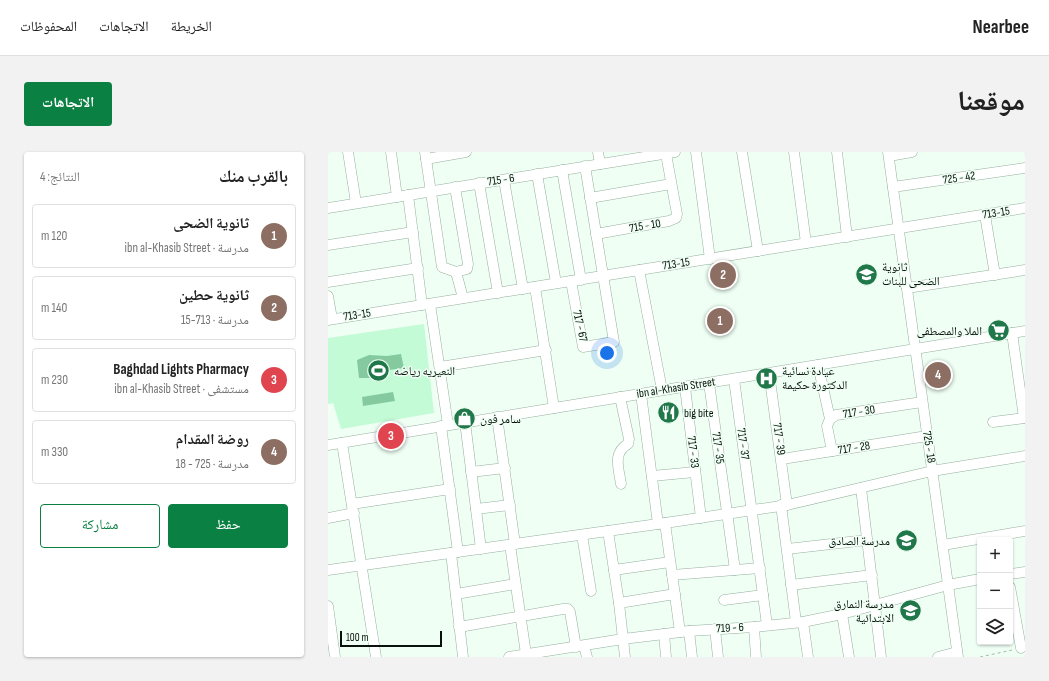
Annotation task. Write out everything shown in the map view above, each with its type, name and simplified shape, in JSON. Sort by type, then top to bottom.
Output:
[{"type":"street","points":[[348,152],[356,203]]},
{"type":"street","points":[[391,152],[397,197]]},
{"type":"street","points":[[455,187],[468,264],[467,269],[456,272],[442,267],[426,155],[466,152]]},
{"type":"street","points":[[598,152],[600,164]]},
{"type":"street","points":[[696,152],[710,259]]},
{"type":"street","points":[[742,152],[758,251]]},
{"type":"street","points":[[794,152],[806,244]]},
{"type":"street","points":[[837,152],[847,237]]},
{"type":"street","points":[[888,154],[912,152]]},
{"type":"street","name":"715 - 6","points":[[328,208],[670,153]]},
{"type":"street","name":"715 - 10","points":[[596,234],[669,222],[676,218],[677,214],[671,184],[670,153]]},
{"type":"street","name":"725 - 18","points":[[888,154],[958,654]]},
{"type":"street","points":[[585,166],[603,276]]},
{"type":"street","name":"725 - 42","points":[[893,187],[1025,168]]},
{"type":"street","points":[[562,170],[576,280]]},
{"type":"street","points":[[537,174],[556,284]]},
{"type":"street","points":[[504,180],[523,289]]},
{"type":"street","points":[[479,184],[498,293]]},
{"type":"street","points":[[590,198],[671,184]]},
{"type":"street","points":[[408,195],[418,268],[440,366],[455,552],[456,594],[463,657]]},
{"type":"street","name":"713-15","points":[[330,320],[1025,208]]},
{"type":"street","points":[[985,215],[995,275]]},
{"type":"street","points":[[328,245],[413,232]]},
{"type":"street","points":[[328,282],[418,268]]},
{"type":"street","points":[[639,270],[662,390]]},
{"type":"street","points":[[907,288],[1025,270]]},
{"type":"street","points":[[456,272],[463,298]]},
{"type":"street","name":"717 - 67","points":[[576,280],[583,347],[614,342],[603,276]]},
{"type":"street","points":[[535,287],[554,408]]},
{"type":"street","points":[[328,296],[330,320]]},
{"type":"street","name":"ibn al-Khasib Street","points":[[328,445],[1025,331]]},
{"type":"street","points":[[993,422],[1025,418],[1012,333]]},
{"type":"street","points":[[440,366],[546,350]]},
{"type":"street","points":[[818,365],[830,418]]},
{"type":"street","name":"717 - 39","points":[[769,373],[782,459],[787,549],[791,585],[808,657]]},
{"type":"street","name":"717 - 37","points":[[734,379],[767,626]]},
{"type":"street","name":"717 - 35","points":[[708,383],[735,570]]},
{"type":"street","name":"717 - 33","points":[[685,387],[701,518]]},
{"type":"street","points":[[641,394],[652,476],[661,524],[670,562],[675,594],[684,632],[692,657]]},
{"type":"street","points":[[620,397],[629,439],[628,444],[618,453],[621,484]]},
{"type":"street","name":"717 - 30","points":[[832,451],[827,426],[830,418],[836,415],[922,402]]},
{"type":"street","points":[[497,417],[510,505],[515,584],[526,654]]},
{"type":"street","points":[[465,422],[481,549]]},
{"type":"street","name":"717 - 28","points":[[782,459],[927,436]]},
{"type":"street","points":[[342,442],[376,657]]},
{"type":"street","points":[[328,570],[661,524],[784,505],[932,471],[1025,456]]},
{"type":"street","points":[[471,472],[505,468]]},
{"type":"street","points":[[652,476],[695,472]]},
{"type":"street","points":[[861,488],[881,657]]},
{"type":"street","points":[[328,518],[353,509],[450,489]]},
{"type":"street","points":[[476,509],[510,505]]},
{"type":"street","points":[[608,531],[619,603],[625,657]]},
{"type":"street","points":[[943,545],[1025,531]]},
{"type":"street","points":[[582,535],[591,590]]},
{"type":"street","points":[[787,549],[867,540]]},
{"type":"street","points":[[614,570],[670,562]]},
{"type":"street","points":[[672,575],[760,568]]},
{"type":"street","points":[[1013,574],[1025,572]]},
{"type":"street","points":[[791,585],[872,575]]},
{"type":"street","name":"719 - 6","points":[[509,657],[664,634],[800,622],[842,614],[948,585],[977,580]]},
{"type":"street","points":[[456,594],[515,584]]},
{"type":"street","points":[[619,603],[675,594]]},
{"type":"street","points":[[724,600],[763,595]]},
{"type":"street","points":[[1013,604],[1021,648]]},
{"type":"street","points":[[328,606],[335,657]]},
{"type":"street","points":[[459,627],[563,608],[568,609],[580,646],[587,657]]},
{"type":"street","points":[[842,614],[849,657]]},
{"type":"street","points":[[754,627],[756,657]]},
{"type":"street","points":[[716,629],[718,657]]},
{"type":"street","points":[[664,634],[666,657]]},
{"type":"street","points":[[938,657],[958,654]]},
{"type":"path","points":[[980,657],[1021,648]]},
{"type":"shaded area","name":"النعيريه رياضه","points":[[424,324],[434,413],[341,429],[333,403],[328,404],[328,338]]},
{"type":"shaded area","points":[[401,354],[404,368],[389,370],[373,378],[359,378],[357,360],[369,355],[387,356]]},
{"type":"shaded area","points":[[393,392],[395,401],[363,406],[362,397]]},
{"type":"place","name":"ثانوية الضحى للبنات","points":[[866,274]]},
{"type":"place","name":"ثانوية حطين","points":[[723,275]]},
{"type":"place","name":"ثانوية الضحى","points":[[720,321]]},
{"type":"place","name":"الملا والمصطفى","points":[[998,331]]},
{"type":"place","name":"النعيريه رياضه","points":[[379,371]]},
{"type":"place","name":"روضة المقدام","points":[[938,375]]},
{"type":"place","name":"عيادة نسائية الدكتورة حكيمة","points":[[766,378]]},
{"type":"place","name":"big bite","points":[[669,413]]},
{"type":"place","name":"سامر فون","points":[[465,419]]},
{"type":"place","name":"Baghdad Lights Pharmacy","points":[[391,436]]},
{"type":"place","name":"مدرسة الصادق","points":[[906,541]]},
{"type":"place","name":"مدرسة النمارق الابتدائية","points":[[910,611]]}]
